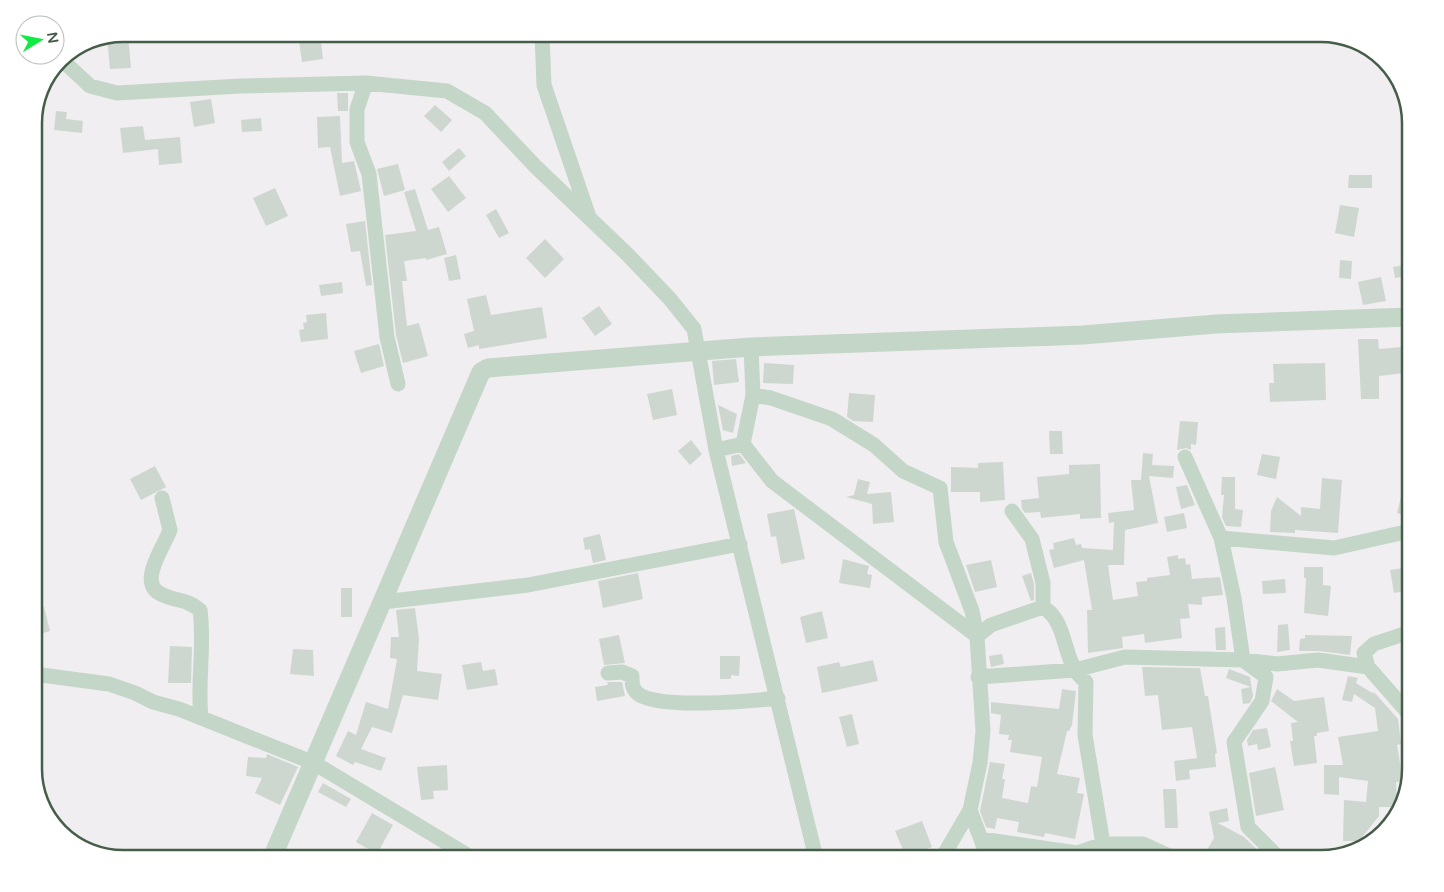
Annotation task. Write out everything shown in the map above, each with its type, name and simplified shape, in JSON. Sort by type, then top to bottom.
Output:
[{"type":"street","points":[[542,42],[544,85],[591,220]]},
{"type":"street","points":[[68,65],[90,86],[117,93],[241,86],[366,83],[447,91],[485,113],[535,166],[630,256],[670,299],[694,329],[716,450],[814,849]]},
{"type":"street","points":[[366,83],[357,109],[357,142],[369,174],[387,337],[398,384]]},
{"type":"street","points":[[276,849],[481,372],[488,368],[697,353],[751,347],[1083,335],[1216,324],[1401,317]]},
{"type":"street","points":[[743,444],[754,395],[751,347]]},
{"type":"street","points":[[754,395],[771,398],[832,419],[874,445],[903,471],[940,488],[946,542],[972,610],[977,636],[978,677],[983,730],[980,763],[970,810],[947,849]]},
{"type":"street","points":[[716,450],[743,444]]},
{"type":"street","points":[[743,444],[772,481],[977,636]]},
{"type":"street","points":[[1185,457],[1221,538],[1234,598],[1243,660],[1266,678],[1262,701],[1234,742],[1248,827],[1270,849]]},
{"type":"street","points":[[162,498],[170,530],[151,569],[150,582],[156,591],[165,596],[190,602],[200,610],[203,645],[198,695],[201,718]]},
{"type":"street","points":[[1012,511],[1032,539],[1043,583],[1043,607]]},
{"type":"street","points":[[1221,538],[1334,548],[1402,533]]},
{"type":"street","points":[[383,602],[528,585],[740,544]]},
{"type":"street","points":[[977,636],[990,625],[1043,607]]},
{"type":"street","points":[[1043,607],[1051,612],[1065,639],[1075,670],[1086,682],[1085,735],[1105,849]]},
{"type":"street","points":[[1402,635],[1374,644],[1364,653],[1368,667],[1402,706]]},
{"type":"street","points":[[978,677],[1075,670],[1125,657],[1243,660],[1277,664],[1318,660],[1368,667]]},
{"type":"street","points":[[608,673],[622,672],[632,676],[632,688],[638,694],[653,700],[692,703],[753,701],[778,698]]},
{"type":"street","points":[[43,675],[108,684],[201,718],[314,763],[457,849]]},
{"type":"street","points":[[970,810],[985,849]]},
{"type":"street","points":[[981,839],[1050,849]]},
{"type":"street","points":[[1116,849],[1143,844],[1154,849]]},
{"type":"building","points":[[129,42],[131,68],[110,69],[108,44]]},
{"type":"building","points":[[299,42],[321,42],[323,59],[302,62]]},
{"type":"building","points":[[337,93],[348,93],[348,111],[338,111]]},
{"type":"building","points":[[211,99],[215,123],[194,127],[190,102]]},
{"type":"building","points":[[435,105],[452,120],[441,132],[424,116]]},
{"type":"building","points":[[56,111],[67,112],[66,119],[83,121],[82,133],[54,130]]},
{"type":"building","points":[[340,116],[342,163],[354,161],[361,191],[340,196],[330,147],[318,148],[317,117]]},
{"type":"building","points":[[261,118],[262,131],[242,132],[241,120]]},
{"type":"building","points":[[143,126],[145,140],[180,137],[182,163],[159,165],[158,149],[123,153],[120,128]]},
{"type":"building","points":[[459,148],[466,156],[449,171],[442,162]]},
{"type":"building","points":[[398,164],[405,190],[384,196],[377,169]]},
{"type":"building","points":[[1349,175],[1372,175],[1372,188],[1348,188]]},
{"type":"building","points":[[449,176],[466,198],[448,212],[431,189]]},
{"type":"building","points":[[275,188],[288,216],[266,226],[253,198]]},
{"type":"building","points":[[415,189],[428,230],[439,227],[447,254],[426,260],[426,258],[404,261],[407,281],[402,281],[407,326],[419,323],[428,356],[403,363],[396,335],[385,235],[416,231],[404,192]]},
{"type":"building","points":[[1340,205],[1359,208],[1354,237],[1335,233]]},
{"type":"building","points":[[496,209],[509,233],[499,238],[486,215]]},
{"type":"building","points":[[365,221],[372,285],[366,286],[360,251],[351,252],[346,224]]},
{"type":"building","points":[[545,239],[564,259],[545,278],[526,258]]},
{"type":"building","points":[[456,255],[461,279],[449,281],[444,258]]},
{"type":"building","points":[[1340,260],[1352,261],[1351,279],[1339,278]]},
{"type":"building","points":[[1401,266],[1401,277],[1395,278],[1393,267]]},
{"type":"building","points":[[1381,277],[1386,301],[1363,305],[1358,282]]},
{"type":"building","points":[[342,282],[343,293],[321,296],[319,285]]},
{"type":"building","points":[[486,295],[491,315],[542,307],[547,338],[479,349],[479,345],[468,348],[464,334],[474,331],[467,299]]},
{"type":"building","points":[[599,306],[612,324],[595,336],[582,318]]},
{"type":"building","points":[[326,313],[328,339],[301,342],[299,330],[304,329],[303,323],[307,322],[306,315]]},
{"type":"building","points":[[1358,339],[1378,339],[1379,349],[1401,347],[1401,373],[1379,376],[1379,399],[1361,399]]},
{"type":"building","points":[[379,344],[384,366],[361,373],[354,351]]},
{"type":"building","points":[[736,359],[739,382],[714,385],[712,361]]},
{"type":"building","points":[[764,363],[794,365],[793,384],[763,383]]},
{"type":"building","points":[[1325,363],[1326,400],[1270,402],[1269,383],[1274,383],[1273,364]]},
{"type":"building","points":[[672,389],[677,415],[653,420],[647,394]]},
{"type":"building","points":[[849,393],[875,395],[873,422],[853,421],[847,417]]},
{"type":"building","points":[[718,405],[737,414],[733,433],[723,430]]},
{"type":"building","points":[[1180,421],[1198,422],[1196,445],[1191,444],[1191,450],[1186,448],[1177,450]]},
{"type":"building","points":[[1049,431],[1062,431],[1063,454],[1050,454]]},
{"type":"building","points":[[691,440],[702,454],[690,465],[678,451]]},
{"type":"building","points":[[1143,453],[1153,454],[1152,465],[1174,466],[1173,478],[1149,476],[1158,523],[1125,530],[1124,565],[1108,565],[1113,600],[1138,596],[1136,582],[1147,581],[1147,578],[1170,575],[1167,557],[1178,555],[1178,559],[1185,558],[1186,565],[1190,564],[1192,579],[1220,577],[1223,595],[1202,597],[1202,605],[1188,604],[1190,618],[1180,619],[1182,638],[1145,643],[1144,634],[1122,637],[1123,648],[1088,653],[1087,610],[1092,610],[1084,560],[1054,568],[1049,550],[1054,549],[1053,543],[1074,538],[1076,545],[1081,544],[1082,548],[1113,550],[1114,522],[1109,523],[1108,513],[1134,510],[1131,480],[1141,480]]},
{"type":"building","points":[[739,454],[746,463],[732,466],[731,456]]},
{"type":"building","points":[[1262,454],[1280,457],[1276,479],[1257,475]]},
{"type":"building","points":[[1003,462],[1005,500],[980,502],[980,492],[951,492],[951,467],[978,468],[978,463]]},
{"type":"building","points":[[1100,464],[1101,518],[1080,519],[1080,514],[1041,518],[1040,512],[1025,513],[1022,509],[1021,500],[1039,498],[1037,477],[1069,474],[1069,465]]},
{"type":"building","points":[[155,466],[166,487],[141,500],[130,479]]},
{"type":"building","points":[[1222,477],[1235,477],[1235,509],[1243,510],[1241,527],[1226,526],[1222,517],[1224,495],[1221,495]]},
{"type":"building","points":[[1322,478],[1342,480],[1338,533],[1295,530],[1295,533],[1270,532],[1271,511],[1277,497],[1301,516],[1301,507],[1320,509]]},
{"type":"building","points":[[858,479],[870,482],[867,494],[891,492],[894,522],[873,524],[872,504],[846,497],[854,495]]},
{"type":"building","points":[[1187,485],[1195,505],[1181,509],[1176,487]]},
{"type":"building","points":[[1402,494],[1402,514],[1397,513]]},
{"type":"building","points":[[794,509],[805,559],[781,564],[776,536],[771,537],[767,514]]},
{"type":"building","points":[[1184,513],[1187,528],[1167,532],[1164,517]]},
{"type":"building","points":[[600,534],[606,560],[593,563],[590,549],[585,550],[583,538]]},
{"type":"building","points":[[843,559],[869,566],[867,574],[872,575],[870,588],[839,583]]},
{"type":"building","points":[[991,560],[997,587],[975,592],[966,565]]},
{"type":"building","points":[[1304,567],[1323,567],[1323,585],[1331,586],[1328,616],[1304,613],[1306,578],[1304,578]]},
{"type":"building","points":[[1402,568],[1402,592],[1394,593],[1390,570]]},
{"type":"building","points":[[638,573],[643,599],[603,608],[598,581]]},
{"type":"building","points":[[1031,573],[1034,584],[1034,600],[1031,601],[1022,576]]},
{"type":"building","points":[[1285,579],[1286,593],[1263,594],[1262,581]]},
{"type":"building","points":[[341,588],[352,588],[352,617],[341,617]]},
{"type":"building","points":[[43,607],[50,631],[43,633]]},
{"type":"building","points":[[415,608],[419,639],[417,671],[442,674],[438,700],[403,695],[392,733],[372,727],[361,749],[386,758],[381,771],[355,762],[353,765],[336,756],[348,731],[356,735],[366,702],[388,709],[397,659],[390,658],[391,637],[399,637],[396,610]]},
{"type":"building","points":[[822,611],[828,638],[806,643],[800,617]]},
{"type":"building","points":[[1288,624],[1290,650],[1277,652],[1278,625]]},
{"type":"building","points":[[1225,627],[1226,650],[1216,650],[1215,628]]},
{"type":"building","points":[[619,635],[625,663],[604,665],[599,639]]},
{"type":"building","points":[[1305,635],[1352,636],[1350,655],[1319,651],[1299,651],[1300,639],[1305,638]]},
{"type":"building","points":[[170,646],[192,647],[191,683],[168,683]]},
{"type":"building","points":[[293,649],[313,650],[314,676],[290,674]]},
{"type":"building","points":[[1002,654],[1004,664],[991,667],[989,656]]},
{"type":"building","points":[[720,656],[740,656],[739,676],[731,675],[731,679],[720,679]]},
{"type":"building","points":[[873,660],[878,681],[822,693],[817,667],[839,662],[841,667]]},
{"type":"building","points":[[481,662],[483,671],[495,669],[498,685],[467,690],[462,665]]},
{"type":"building","points":[[1142,667],[1200,668],[1205,696],[1208,696],[1217,753],[1215,754],[1216,767],[1189,770],[1190,779],[1176,781],[1174,761],[1197,758],[1192,727],[1162,730],[1158,695],[1145,696]]},
{"type":"building","points":[[1229,669],[1250,677],[1253,696],[1250,703],[1243,704],[1241,689],[1251,687],[1226,678]]},
{"type":"building","points":[[1348,676],[1358,678],[1356,683],[1374,694],[1373,691],[1398,719],[1401,744],[1397,745],[1401,779],[1401,781],[1396,782],[1397,796],[1392,807],[1379,807],[1379,816],[1360,839],[1356,841],[1343,841],[1344,800],[1366,802],[1368,781],[1339,777],[1339,795],[1324,794],[1324,765],[1343,765],[1338,737],[1378,731],[1375,708],[1354,694],[1352,702],[1342,700]]},
{"type":"building","points":[[607,682],[622,682],[625,696],[597,701],[595,687],[608,685]]},
{"type":"building","points":[[1062,689],[1076,691],[1072,725],[1069,731],[1067,731],[1057,774],[1080,778],[1077,793],[1084,794],[1075,839],[1045,833],[1044,837],[1017,832],[1019,822],[997,818],[995,829],[986,827],[980,811],[990,762],[1005,764],[1002,779],[1005,779],[1002,798],[1028,803],[1031,786],[1037,787],[1042,757],[1010,752],[1012,740],[1008,740],[1009,735],[999,734],[1001,715],[991,713],[991,702],[1059,709]]},
{"type":"building","points":[[1277,689],[1294,701],[1324,697],[1329,731],[1317,733],[1317,736],[1314,736],[1317,763],[1294,766],[1290,741],[1293,741],[1291,723],[1298,722],[1271,701]]},
{"type":"building","points":[[852,714],[859,744],[847,747],[839,717]]},
{"type":"building","points":[[1267,728],[1271,747],[1258,750],[1257,744],[1248,746],[1247,740],[1253,730]]},
{"type":"building","points":[[267,754],[298,767],[280,805],[255,793],[262,778],[246,776],[248,757],[266,758]]},
{"type":"building","points":[[447,765],[448,790],[433,791],[434,799],[421,800],[417,767]]},
{"type":"building","points":[[1275,767],[1284,810],[1256,816],[1249,773]]},
{"type":"building","points":[[323,783],[351,799],[346,807],[318,792]]},
{"type":"building","points":[[1163,789],[1176,789],[1178,828],[1165,828]]},
{"type":"building","points":[[1227,808],[1229,821],[1218,823],[1244,837],[1257,849],[1207,849],[1214,838],[1209,812]]},
{"type":"building","points":[[372,813],[393,825],[380,849],[368,849],[356,842]]},
{"type":"building","points":[[922,821],[932,847],[927,849],[903,849],[895,831]]}]
